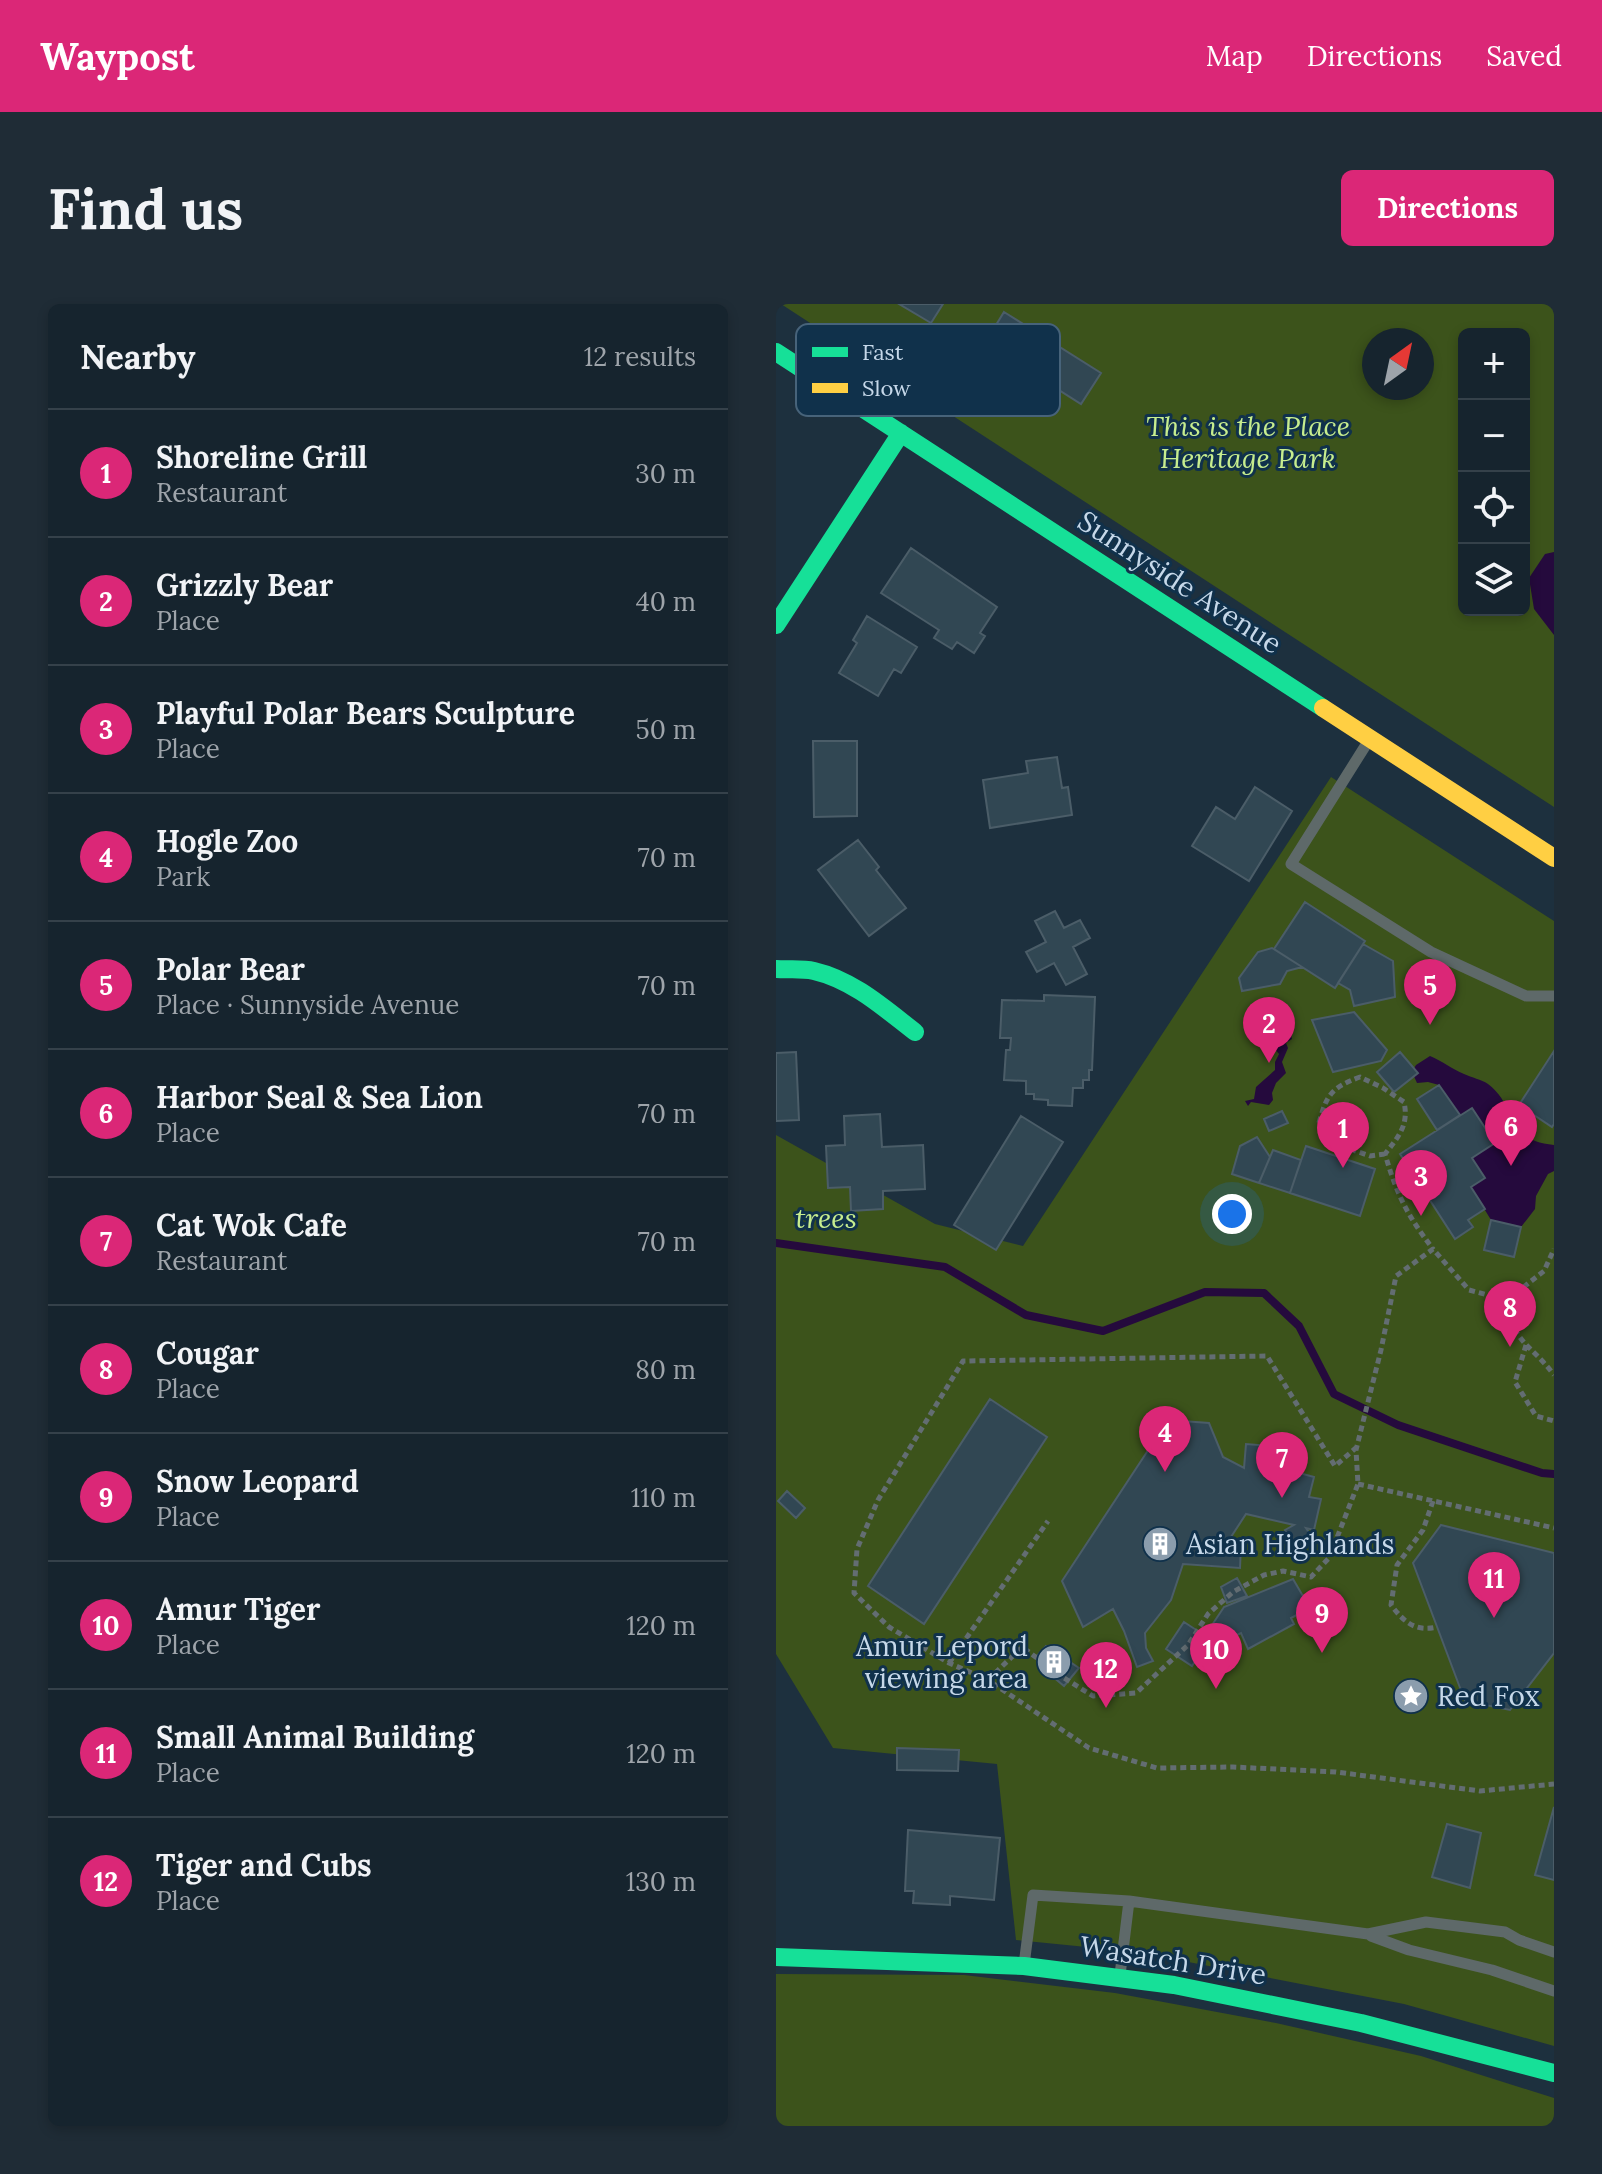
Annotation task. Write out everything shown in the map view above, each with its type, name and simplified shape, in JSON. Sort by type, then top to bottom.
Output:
[{"type":"street","name":"Sunnyside Avenue","points":[[776,352],[796,365]]},
{"type":"street","name":"Sunnyside Avenue","points":[[875,416],[1554,858]]},
{"type":"street","points":[[776,625],[901,433]]},
{"type":"street","points":[[776,969],[810,970],[836,977],[862,992],[915,1032]]},
{"type":"street","name":"Wasatch Drive","points":[[776,1957],[1024,1966],[1174,1985],[1361,2023],[1554,2073]]},
{"type":"lane","points":[[1370,739],[1291,864],[1431,952],[1526,996],[1554,996]]},
{"type":"lane","points":[[1024,1966],[1033,1895],[1129,1901],[1368,1934],[1409,1950],[1492,1970],[1554,1991]]},
{"type":"lane","points":[[1120,1978],[1129,1901]]},
{"type":"lane","points":[[1368,1934],[1426,1922],[1505,1932],[1554,1952]]},
{"type":"path","points":[[1360,1077],[1404,1102],[1406,1115],[1400,1134],[1385,1154],[1370,1156],[1329,1142],[1319,1123],[1325,1102],[1339,1085],[1360,1077]]},
{"type":"path","points":[[1385,1154],[1395,1188],[1412,1221],[1433,1249],[1469,1290],[1507,1300]]},
{"type":"path","points":[[988,1680],[1022,1647],[1093,1696],[1136,1693],[1188,1645],[1208,1614],[1233,1592],[1264,1575],[1283,1571],[1311,1577],[1329,1558],[1358,1484],[1357,1447],[1396,1276],[1433,1249]]},
{"type":"path","points":[[1507,1300],[1544,1271],[1554,1249]]},
{"type":"path","points":[[1507,1300],[1510,1322],[1520,1340],[1554,1375]]},
{"type":"path","points":[[1526,1345],[1515,1382],[1536,1416],[1554,1421]]},
{"type":"path","points":[[1357,1447],[1335,1466],[1267,1356],[963,1361],[878,1500],[857,1549],[854,1593],[889,1627],[949,1663],[988,1680],[1089,1748],[1157,1768],[1233,1767],[1336,1772],[1480,1791],[1554,1784]]},
{"type":"path","points":[[1358,1484],[1554,1528]]},
{"type":"path","points":[[1433,1501],[1423,1530],[1397,1565],[1391,1605],[1403,1621],[1425,1630],[1437,1627]]},
{"type":"path","points":[[949,1663],[1048,1521]]},
{"type":"green space","name":"This is the Place Heritage Park","points":[[781,304],[1554,304],[1554,807],[953,416],[1060,416],[1060,324],[812,324]]},
{"type":"green space","name":"trees","points":[[1331,777],[1554,921],[1554,2046],[1404,2004],[1137,1952],[1016,1940],[997,1764],[833,1748],[776,1654],[776,1135],[935,1224],[1023,1246]]},
{"type":"green space","points":[[776,1974],[964,1975],[1115,1993],[1276,2023],[1421,2056],[1554,2098],[1554,2126],[776,2126]]},
{"type":"shaded area","points":[[1554,552],[1554,635],[1534,609],[1530,584],[1530,576],[1545,554]]},
{"type":"shaded area","points":[[1279,1026],[1290,1031],[1292,1039],[1286,1043],[1288,1048],[1282,1062],[1286,1073],[1276,1083],[1269,1105],[1251,1102],[1248,1106],[1245,1101],[1254,1099],[1256,1087],[1275,1070],[1279,1054],[1275,1049],[1279,1038],[1275,1028]]},
{"type":"shaded area","points":[[1430,1056],[1488,1084],[1498,1093],[1514,1122],[1527,1137],[1554,1145],[1554,1171],[1548,1174],[1536,1196],[1535,1209],[1521,1227],[1491,1220],[1471,1187],[1485,1177],[1472,1158],[1495,1143],[1472,1108],[1460,1115],[1439,1085],[1417,1083],[1412,1072],[1416,1065]]},
{"type":"building","points":[[899,304],[943,304],[931,323]]},
{"type":"building","points":[[1004,312],[1023,324],[997,324]]},
{"type":"building","points":[[1060,347],[1101,373],[1081,404],[1060,391]]},
{"type":"building","points":[[911,548],[997,607],[980,633],[985,636],[974,653],[957,642],[952,649],[934,638],[939,630],[881,593]]},
{"type":"building","points":[[867,616],[917,647],[901,673],[894,669],[878,696],[839,673],[857,643],[853,640]]},
{"type":"building","points":[[813,741],[857,741],[857,816],[814,817]]},
{"type":"building","points":[[1057,757],[1062,788],[1068,787],[1072,815],[990,828],[983,780],[1028,773],[1026,761]]},
{"type":"building","points":[[1255,787],[1292,811],[1249,881],[1192,846],[1216,807],[1235,819]]},
{"type":"building","points":[[858,840],[879,867],[876,870],[906,908],[869,936],[818,870]]},
{"type":"building","points":[[1305,902],[1365,941],[1335,988],[1274,949]]},
{"type":"building","points":[[1055,911],[1064,928],[1080,920],[1090,938],[1073,947],[1087,974],[1066,985],[1054,963],[1037,972],[1026,952],[1046,942],[1035,921]]},
{"type":"building","points":[[1363,944],[1393,961],[1395,997],[1354,1006],[1350,990],[1338,983]]},
{"type":"building","points":[[1272,948],[1302,967],[1287,971],[1280,984],[1242,991],[1239,978],[1258,952]]},
{"type":"building","points":[[1044,995],[1095,997],[1092,1070],[1089,1070],[1089,1080],[1083,1080],[1083,1088],[1073,1088],[1072,1106],[1048,1105],[1048,1100],[1034,1099],[1034,1094],[1026,1094],[1026,1081],[1004,1080],[1006,1050],[1010,1050],[1011,1038],[1000,1038],[1002,1000],[1044,1001]]},
{"type":"building","points":[[1354,1012],[1387,1050],[1381,1061],[1333,1072],[1312,1020]]},
{"type":"building","points":[[1554,1051],[1554,1124],[1552,1127],[1519,1105]]},
{"type":"building","points":[[796,1052],[799,1120],[776,1121],[776,1053]]},
{"type":"building","points":[[1400,1052],[1418,1073],[1394,1092],[1377,1072]]},
{"type":"building","points":[[1439,1085],[1460,1115],[1437,1130],[1417,1099]]},
{"type":"building","points":[[1472,1108],[1495,1143],[1472,1158],[1485,1178],[1471,1187],[1485,1209],[1468,1220],[1473,1227],[1455,1239],[1400,1154]]},
{"type":"building","points":[[1282,1111],[1288,1123],[1269,1131],[1264,1119]]},
{"type":"building","points":[[880,1114],[882,1147],[923,1145],[925,1189],[883,1191],[883,1209],[851,1211],[850,1187],[828,1188],[826,1146],[845,1145],[844,1116]]},
{"type":"building","points":[[1021,1116],[1063,1142],[996,1250],[954,1225]]},
{"type":"building","points":[[1257,1137],[1270,1157],[1259,1183],[1232,1174],[1240,1146]]},
{"type":"building","points":[[1306,1146],[1375,1169],[1360,1216],[1290,1193]]},
{"type":"building","points":[[1273,1150],[1301,1160],[1290,1193],[1259,1183]]},
{"type":"building","points":[[1491,1220],[1521,1227],[1514,1257],[1484,1250]]},
{"type":"building","points":[[990,1399],[1047,1437],[924,1624],[868,1586]]},
{"type":"building","name":"Asian Highlands","points":[[1168,1420],[1209,1423],[1223,1457],[1244,1468],[1246,1444],[1272,1446],[1270,1473],[1279,1475],[1281,1468],[1314,1477],[1309,1497],[1321,1499],[1314,1530],[1306,1528],[1315,1541],[1299,1551],[1285,1530],[1294,1525],[1246,1514],[1227,1543],[1241,1545],[1240,1568],[1183,1564],[1171,1600],[1145,1633],[1146,1648],[1153,1661],[1137,1667],[1113,1609],[1083,1627],[1062,1581]]},
{"type":"building","points":[[787,1491],[805,1508],[796,1518],[778,1501]]},
{"type":"building","points":[[1441,1525],[1554,1553],[1554,1653],[1510,1710],[1465,1701],[1413,1563]]},
{"type":"building","points":[[1237,1578],[1247,1596],[1227,1603],[1221,1587]]},
{"type":"building","points":[[1293,1579],[1310,1608],[1291,1618],[1294,1624],[1248,1649],[1241,1633],[1237,1635],[1224,1627],[1220,1633],[1210,1628],[1224,1607]]},
{"type":"building","points":[[1184,1622],[1210,1639],[1192,1666],[1166,1649]]},
{"type":"building","name":"Amur Lepord viewing area","points":[[1046,1646],[1079,1668],[1064,1686],[1040,1666],[1036,1657]]},
{"type":"building","points":[[897,1748],[959,1750],[958,1771],[897,1770]]},
{"type":"building","points":[[1554,1807],[1554,1880],[1535,1875]]},
{"type":"building","points":[[1447,1824],[1481,1833],[1470,1888],[1432,1877]]},
{"type":"building","points":[[908,1830],[1000,1838],[994,1900],[950,1896],[950,1905],[913,1903],[914,1891],[905,1891]]},
{"type":"waterway","points":[[776,1243],[945,1267],[1026,1315],[1103,1331],[1205,1292],[1264,1293],[1299,1326],[1334,1394],[1398,1425],[1542,1473],[1554,1474]]},
{"type":"traffic: fast","points":[[776,352],[796,365]]},
{"type":"traffic: fast","points":[[874,416],[1323,708]]},
{"type":"traffic: fast","points":[[776,625],[901,433]]},
{"type":"traffic: fast","points":[[776,969],[809,970],[842,981],[868,996],[915,1032]]},
{"type":"traffic: fast","points":[[776,1957],[1024,1966],[1174,1985],[1361,2023],[1554,2073]]},
{"type":"traffic: slow","points":[[1323,708],[1554,858]]},
{"type":"place","name":"Polar Bear","points":[[1430,1025]]},
{"type":"place","name":"Grizzly Bear","points":[[1269,1063]]},
{"type":"place","name":"Harbor Seal & Sea Lion","points":[[1511,1166]]},
{"type":"place","name":"Shoreline Grill","points":[[1343,1168]]},
{"type":"place","name":"Playful Polar Bears Sculpture","points":[[1421,1216]]},
{"type":"place","name":"Cougar","points":[[1510,1347]]},
{"type":"place","name":"Hogle Zoo","points":[[1165,1472]]},
{"type":"place","name":"Cat Wok Cafe","points":[[1282,1498]]},
{"type":"place","name":"Asian Highlands","points":[[1160,1544]]},
{"type":"place","name":"Small Animal Building","points":[[1494,1618]]},
{"type":"place","name":"Snow Leopard","points":[[1322,1653]]},
{"type":"place","name":"Amur Lepord viewing area","points":[[1054,1662]]},
{"type":"place","name":"Amur Tiger","points":[[1216,1689]]},
{"type":"place","name":"Red Fox","points":[[1411,1696]]},
{"type":"place","name":"Tiger and Cubs","points":[[1106,1708]]}]
